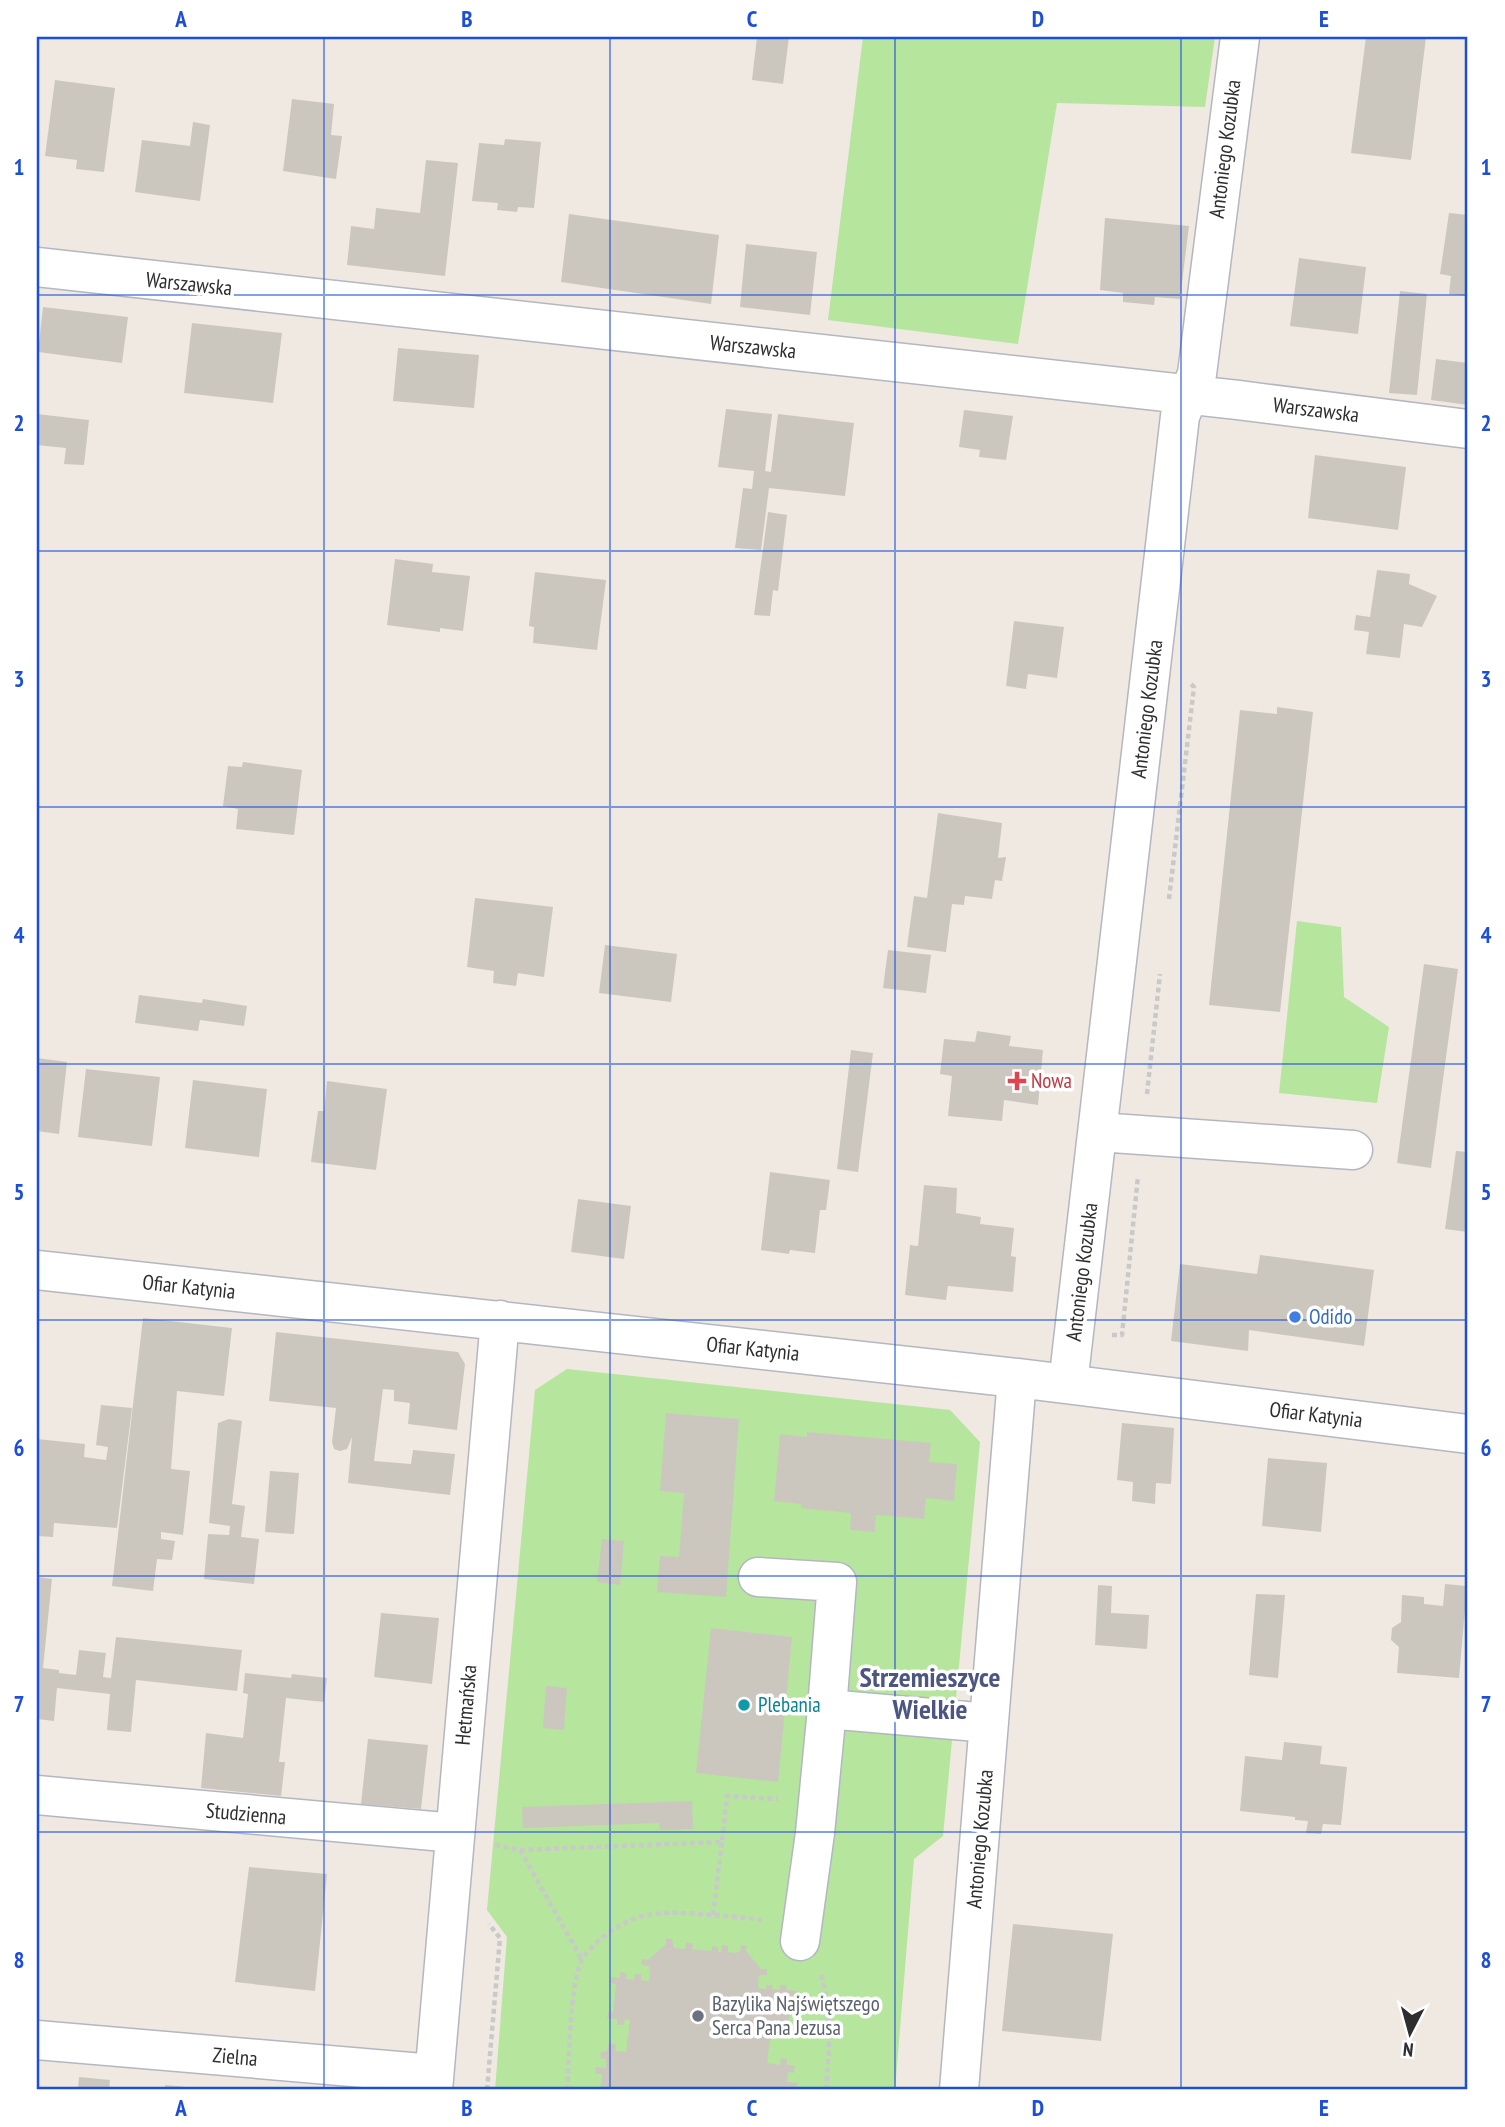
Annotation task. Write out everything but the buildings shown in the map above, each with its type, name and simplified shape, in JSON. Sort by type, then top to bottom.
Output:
[{"type":"street","name":"Antoniego Kozubka","points":[[1068,1384],[1180,416],[1197,374],[1240,37]]},
{"type":"street","name":"Warszawska","points":[[37,267],[1188,395],[1468,429]]},
{"type":"street","points":[[1098,1132],[1353,1150]]},
{"type":"street","name":"Ofiar Katynia","points":[[37,1270],[1017,1378],[1468,1434]]},
{"type":"street","name":"Hetmańska","points":[[433,2082],[470,1838],[499,1320]]},
{"type":"street","name":"Antoniego Kozubka","points":[[959,2090],[1017,1378]]},
{"type":"street","points":[[758,1577],[837,1583],[827,1709],[800,1941]]},
{"type":"street","points":[[827,1709],[989,1723]]},
{"type":"street","name":"Studzienna","points":[[37,1795],[470,1838]]},
{"type":"street","name":"Zielna","points":[[37,2040],[433,2082]]},
{"type":"path","points":[[713,1916],[727,1796],[817,1802]]},
{"type":"path","points":[[470,1838],[520,1850],[723,1842]]},
{"type":"path","points":[[520,1850],[582,1959]]},
{"type":"path","points":[[567,2090],[576,1983],[582,1959],[616,1926],[647,1914],[665,1912],[754,1918],[788,1930],[800,1941],[818,1962],[826,1991],[830,2035],[825,2090]]},
{"type":"path","points":[[486,1921],[500,1938],[487,2090]]},
{"type":"green space","points":[[863,37],[1215,37],[1205,107],[1057,103],[1018,344],[828,320]]},
{"type":"green space","points":[[1297,921],[1341,927],[1344,997],[1389,1027],[1377,1103],[1279,1093]]},
{"type":"green space","points":[[567,1369],[950,1410],[980,1442],[943,1836],[914,1859],[895,2090],[495,2090],[507,1937],[487,1910],[535,1390]]},
{"type":"place","name":"Nowa","points":[[1017,1081]]},
{"type":"place","name":"Odido","points":[[1295,1317]]},
{"type":"place","name":"Plebania","points":[[744,1705]]},
{"type":"place","name":"Bazylika Najświętszego Serca Pana Jezusa","points":[[698,2016]]},
{"type":"district","name":"Strzemieszyce Wielkie","points":[[930,1693]]}]
